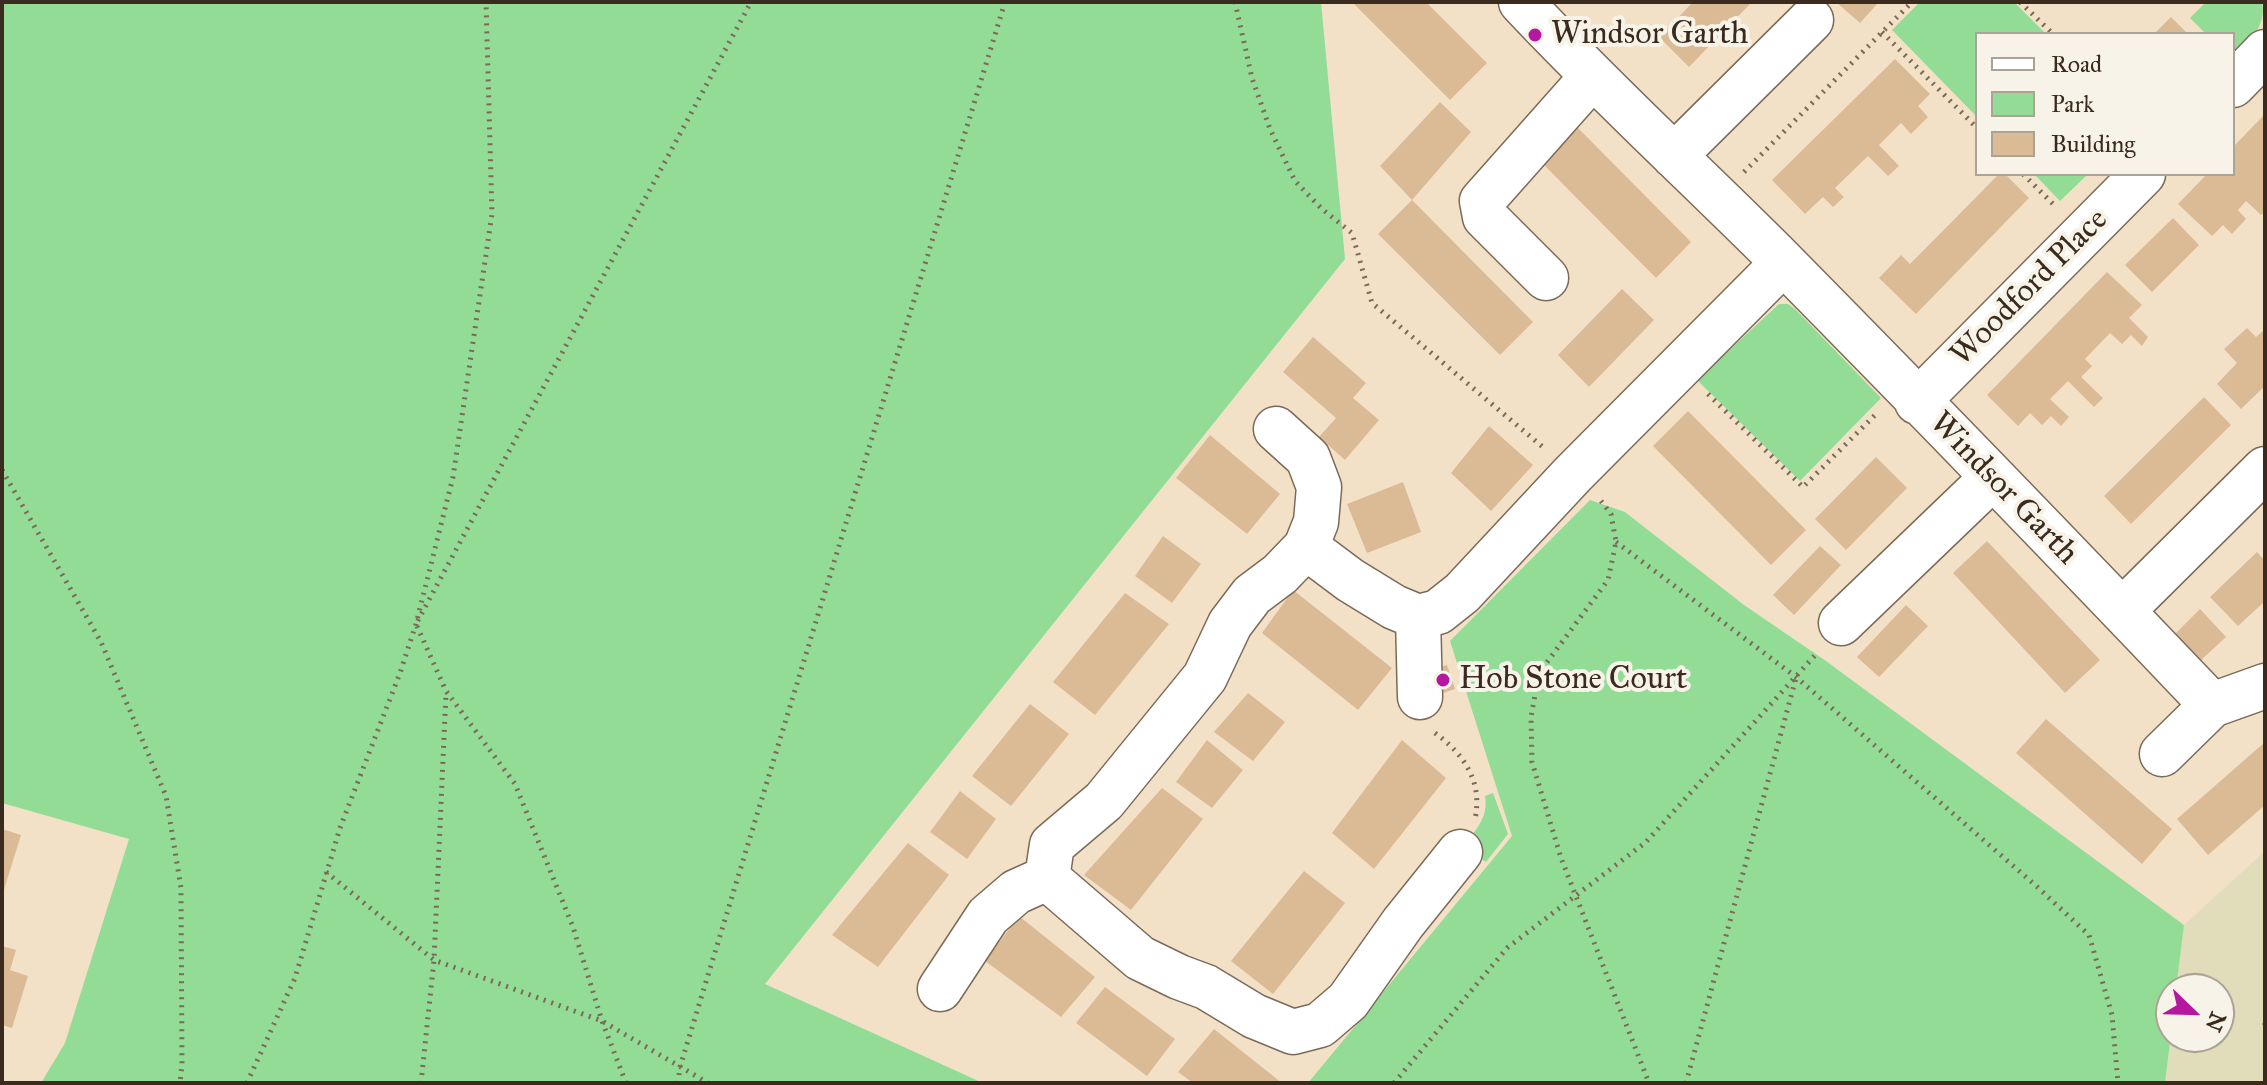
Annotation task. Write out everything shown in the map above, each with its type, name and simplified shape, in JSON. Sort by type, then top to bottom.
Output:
[{"type":"street","name":"Windsor Garth","points":[[1521,2],[1592,77],[1783,263],[2212,705]]},
{"type":"street","points":[[1674,156],[1811,20]]},
{"type":"street","points":[[2235,83],[2265,52]]},
{"type":"street","points":[[1546,278],[1485,217],[1482,201],[1592,77]]},
{"type":"street","name":"Woodford Place","points":[[1910,394],[2141,176]]},
{"type":"street","points":[[1306,547],[1350,580],[1394,607],[1418,617],[1438,612],[1462,593],[1573,474],[1783,263]]},
{"type":"street","points":[[1047,878],[1052,845],[1104,801],[1205,677],[1230,624],[1252,595],[1280,574],[1306,547],[1316,522],[1319,487],[1308,458],[1276,429]]},
{"type":"street","points":[[2122,611],[2265,469]]},
{"type":"street","points":[[1841,623],[1993,477]]},
{"type":"street","points":[[1418,617],[1420,697]]},
{"type":"street","points":[[2162,754],[2212,705],[2265,686]]},
{"type":"street","points":[[1047,878],[1140,958],[1206,987],[1254,1016],[1293,1032],[1320,1025],[1348,1001],[1403,923],[1460,852]]},
{"type":"street","points":[[940,989],[988,916],[1016,892],[1047,878]]},
{"type":"path","points":[[247,1083],[295,978],[340,828],[416,624],[453,477],[492,214],[486,2]]},
{"type":"path","points":[[416,624],[751,2]]},
{"type":"path","points":[[678,1083],[680,1067],[1005,2]]},
{"type":"path","points":[[1718,199],[1912,2]]},
{"type":"path","points":[[2020,2],[2051,32]]},
{"type":"path","points":[[1882,32],[1975,126]]},
{"type":"path","points":[[2025,176],[2082,234]]},
{"type":"path","points":[[1680,366],[1803,487],[1910,394]]},
{"type":"path","points":[[2,470],[101,642],[166,796],[181,888],[180,1083]]},
{"type":"path","points":[[1616,542],[1796,677],[2089,935],[2112,1015],[2118,1083]]},
{"type":"path","points":[[1394,1083],[1507,948],[1646,842],[1841,623]]},
{"type":"path","points":[[416,624],[446,691],[515,784],[573,927],[602,1021],[626,1083]]},
{"type":"path","points":[[1686,1083],[1796,677]]},
{"type":"path","points":[[421,1083],[434,960],[446,691]]},
{"type":"path","points":[[1420,697],[1419,723],[1458,753],[1477,786],[1479,801],[1475,820],[1456,844],[1460,852]]},
{"type":"path","points":[[326,872],[434,960],[602,1021],[708,1083]]},
{"type":"path","points":[[2265,1023],[2265,1030]]},
{"type":"shaded area","points":[[2265,851],[2265,1083],[2165,1083],[2169,1053],[2235,1053],[2235,973],[2178,973],[2184,925]]},
{"type":"green space","points":[[2,2],[1321,2],[1345,259],[765,984],[983,1083],[41,1083],[65,1043],[129,839],[2,803]]},
{"type":"green space","points":[[1920,2],[2014,2],[2044,32],[1975,32],[1975,115],[1892,30]]},
{"type":"green space","points":[[2206,2],[2262,2],[2259,26],[2235,54],[2235,32],[2204,32],[2190,18]]},
{"type":"green space","points":[[2036,176],[2086,176],[2060,201]]},
{"type":"green space","points":[[1779,304],[1788,304],[1795,309],[1881,398],[1800,481],[1697,380]]},
{"type":"green space","points":[[1590,500],[1625,512],[1744,605],[1826,661],[2184,925],[2178,973],[2155,973],[2155,1053],[2169,1053],[2165,1083],[1308,1083],[1512,836],[1450,641]]},
{"type":"green space","points":[[1493,793],[1508,834],[1486,862],[1463,847],[1483,817],[1485,796]]},
{"type":"building","points":[[1352,2],[1426,2],[1487,63],[1450,100]]},
{"type":"building","points":[[1693,2],[1752,2],[1689,67],[1659,37]]},
{"type":"building","points":[[1836,2],[1879,2],[1860,23]]},
{"type":"building","points":[[2171,17],[2186,32],[2156,32]]},
{"type":"building","points":[[1895,59],[1930,94],[1918,106],[1928,117],[1911,134],[1901,123],[1879,145],[1899,166],[1888,176],[1868,156],[1835,188],[1844,197],[1833,207],[1823,197],[1805,214],[1772,180]]},
{"type":"building","points":[[1440,102],[1471,132],[1412,200],[1380,166]]},
{"type":"building","points":[[2265,114],[2265,212],[2261,215],[2246,201],[2238,210],[2246,219],[2232,234],[2223,225],[2212,236],[2178,204],[2205,176],[2235,176],[2235,145]]},
{"type":"building","points":[[1578,128],[1691,242],[1656,278],[1543,164]]},
{"type":"building","points":[[1997,176],[2007,176],[2029,198],[1916,314],[1879,278],[1901,255],[1910,264]]},
{"type":"building","points":[[1412,200],[1533,322],[1500,355],[1378,234]]},
{"type":"building","points":[[2173,218],[2199,245],[2152,292],[2125,265]]},
{"type":"building","points":[[2107,272],[2142,305],[2129,318],[2148,337],[2142,346],[2131,335],[2122,344],[2110,333],[2085,359],[2092,366],[2081,377],[2103,398],[2094,407],[2068,381],[2050,399],[2069,417],[2061,426],[2051,416],[2042,425],[2030,413],[2018,426],[1987,395]]},
{"type":"building","points":[[1622,289],[1654,320],[1589,387],[1558,355]]},
{"type":"building","points":[[2247,328],[2256,337],[2265,329],[2265,386],[2241,409],[2217,384],[2237,363],[2224,349]]},
{"type":"building","points":[[1313,337],[1366,383],[1353,398],[1379,420],[1345,460],[1319,437],[1336,418],[1283,372]]},
{"type":"building","points":[[2204,397],[2231,425],[2131,524],[2104,496]]},
{"type":"building","points":[[1688,411],[1806,530],[1771,565],[1653,446]]},
{"type":"building","points":[[1489,426],[1533,465],[1491,511],[1451,473]]},
{"type":"building","points":[[1210,435],[1280,494],[1247,534],[1176,478]]},
{"type":"building","points":[[1876,457],[1907,488],[1846,550],[1815,519]]},
{"type":"building","points":[[1403,482],[1421,532],[1367,553],[1347,504]]},
{"type":"building","points":[[1163,536],[1201,564],[1172,603],[1135,576]]},
{"type":"building","points":[[1987,541],[2100,660],[2065,693],[1953,573]]},
{"type":"building","points":[[1820,546],[1841,565],[1794,615],[1773,595]]},
{"type":"building","points":[[2257,552],[2265,561],[2265,601],[2238,626],[2210,597]]},
{"type":"building","points":[[1293,590],[1392,668],[1358,710],[1262,633]]},
{"type":"building","points":[[1125,593],[1169,624],[1095,715],[1053,682]]},
{"type":"building","points":[[1906,605],[1928,626],[1879,677],[1857,657]]},
{"type":"building","points":[[2200,609],[2226,637],[2200,661],[2175,634]]},
{"type":"building","name":"Hob Stone Court","points":[[1447,665],[1455,689],[1437,695],[1430,670]]},
{"type":"building","points":[[1248,693],[1285,722],[1253,761],[1214,732]]},
{"type":"building","points":[[1030,704],[1069,734],[1011,806],[972,776]]},
{"type":"building","points":[[2046,719],[2172,829],[2142,864],[2016,753]]},
{"type":"building","points":[[1207,740],[1243,770],[1212,808],[1176,782]]},
{"type":"building","points":[[1402,740],[1446,778],[1374,869],[1332,833]]},
{"type":"building","points":[[2265,742],[2265,805],[2208,855],[2177,819]]},
{"type":"building","points":[[1162,788],[1203,819],[1131,910],[1084,875]]},
{"type":"building","points":[[960,791],[996,819],[967,859],[930,832]]},
{"type":"building","points":[[2,829],[21,835],[3,893],[2,893]]},
{"type":"building","points":[[908,843],[949,875],[878,967],[832,935]]},
{"type":"building","points":[[1304,871],[1345,903],[1273,994],[1231,961]]},
{"type":"building","points":[[1019,916],[1095,977],[1061,1017],[985,961]]},
{"type":"building","points":[[2,946],[16,950],[10,970],[28,976],[12,1028],[2,1025]]},
{"type":"building","points":[[1105,987],[1175,1039],[1147,1076],[1076,1023]]},
{"type":"building","points":[[1214,1029],[1282,1083],[1193,1083],[1178,1072]]},
{"type":"place","name":"Windsor Garth","points":[[1535,35]]},
{"type":"place","name":"Hob Stone Court","points":[[1443,680]]}]
